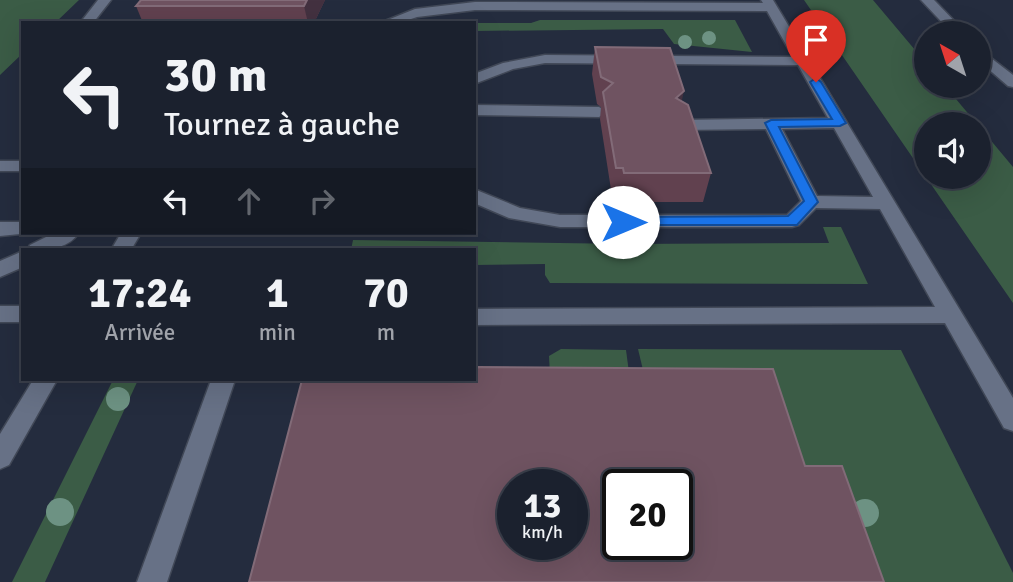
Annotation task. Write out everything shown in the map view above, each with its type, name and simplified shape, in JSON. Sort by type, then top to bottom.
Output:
[{"type":"street","points":[[88,21],[105,0]]},
{"type":"street","points":[[927,0],[947,21]]},
{"type":"street","points":[[392,21],[415,13],[475,6],[769,3],[1013,420]]},
{"type":"street","points":[[476,79],[518,62],[544,59],[804,61]]},
{"type":"street","points":[[991,64],[1013,83]]},
{"type":"street","points":[[476,110],[599,112]]},
{"type":"street","points":[[771,123],[811,202]]},
{"type":"street","points":[[680,125],[840,123]]},
{"type":"street","points":[[0,166],[21,166]]},
{"type":"street","points":[[476,196],[505,211],[530,219],[560,221],[792,221],[811,202],[887,203]]},
{"type":"street","points":[[0,229],[21,229]]},
{"type":"street","points":[[41,248],[65,235]]},
{"type":"street","points":[[0,270],[21,259]]},
{"type":"street","points":[[0,314],[21,314]]},
{"type":"street","points":[[476,317],[951,315]]},
{"type":"street","points":[[0,457],[44,381]]},
{"type":"street","points":[[152,582],[223,381]]},
{"type":"green space","points":[[0,0],[79,0],[57,21],[21,21],[21,55],[0,75]]},
{"type":"green space","points":[[804,0],[873,0],[914,49],[914,98],[955,98],[967,112],[914,112],[914,160]]},
{"type":"green space","points":[[540,20],[735,20],[752,52],[674,44],[663,29],[476,31],[476,23],[531,23]]},
{"type":"green space","points":[[991,141],[1013,167],[1013,303],[934,189],[991,189]]},
{"type":"green space","points":[[823,227],[841,227],[868,284],[550,283],[545,275],[545,264],[476,265],[476,248],[351,248],[353,240],[627,244],[829,243]]},
{"type":"green space","points":[[561,349],[626,350],[632,395],[551,394],[549,356]]},
{"type":"green space","points":[[638,349],[901,350],[1013,573],[1013,582],[853,582],[649,395]]},
{"type":"green space","points":[[112,381],[138,381],[45,582],[12,582]]},
{"type":"building","points":[[141,0],[307,0],[304,6],[136,6]]},
{"type":"building","points":[[595,47],[670,48],[684,91],[676,98],[688,105],[711,173],[624,173],[623,168],[616,168],[603,92],[613,83],[601,77]]},
{"type":"building","points":[[478,367],[773,369],[805,466],[842,466],[884,582],[249,582],[302,381],[476,381]]},
{"type":"route","points":[[623,222],[792,221],[811,202],[771,123],[840,123],[816,82]]}]
